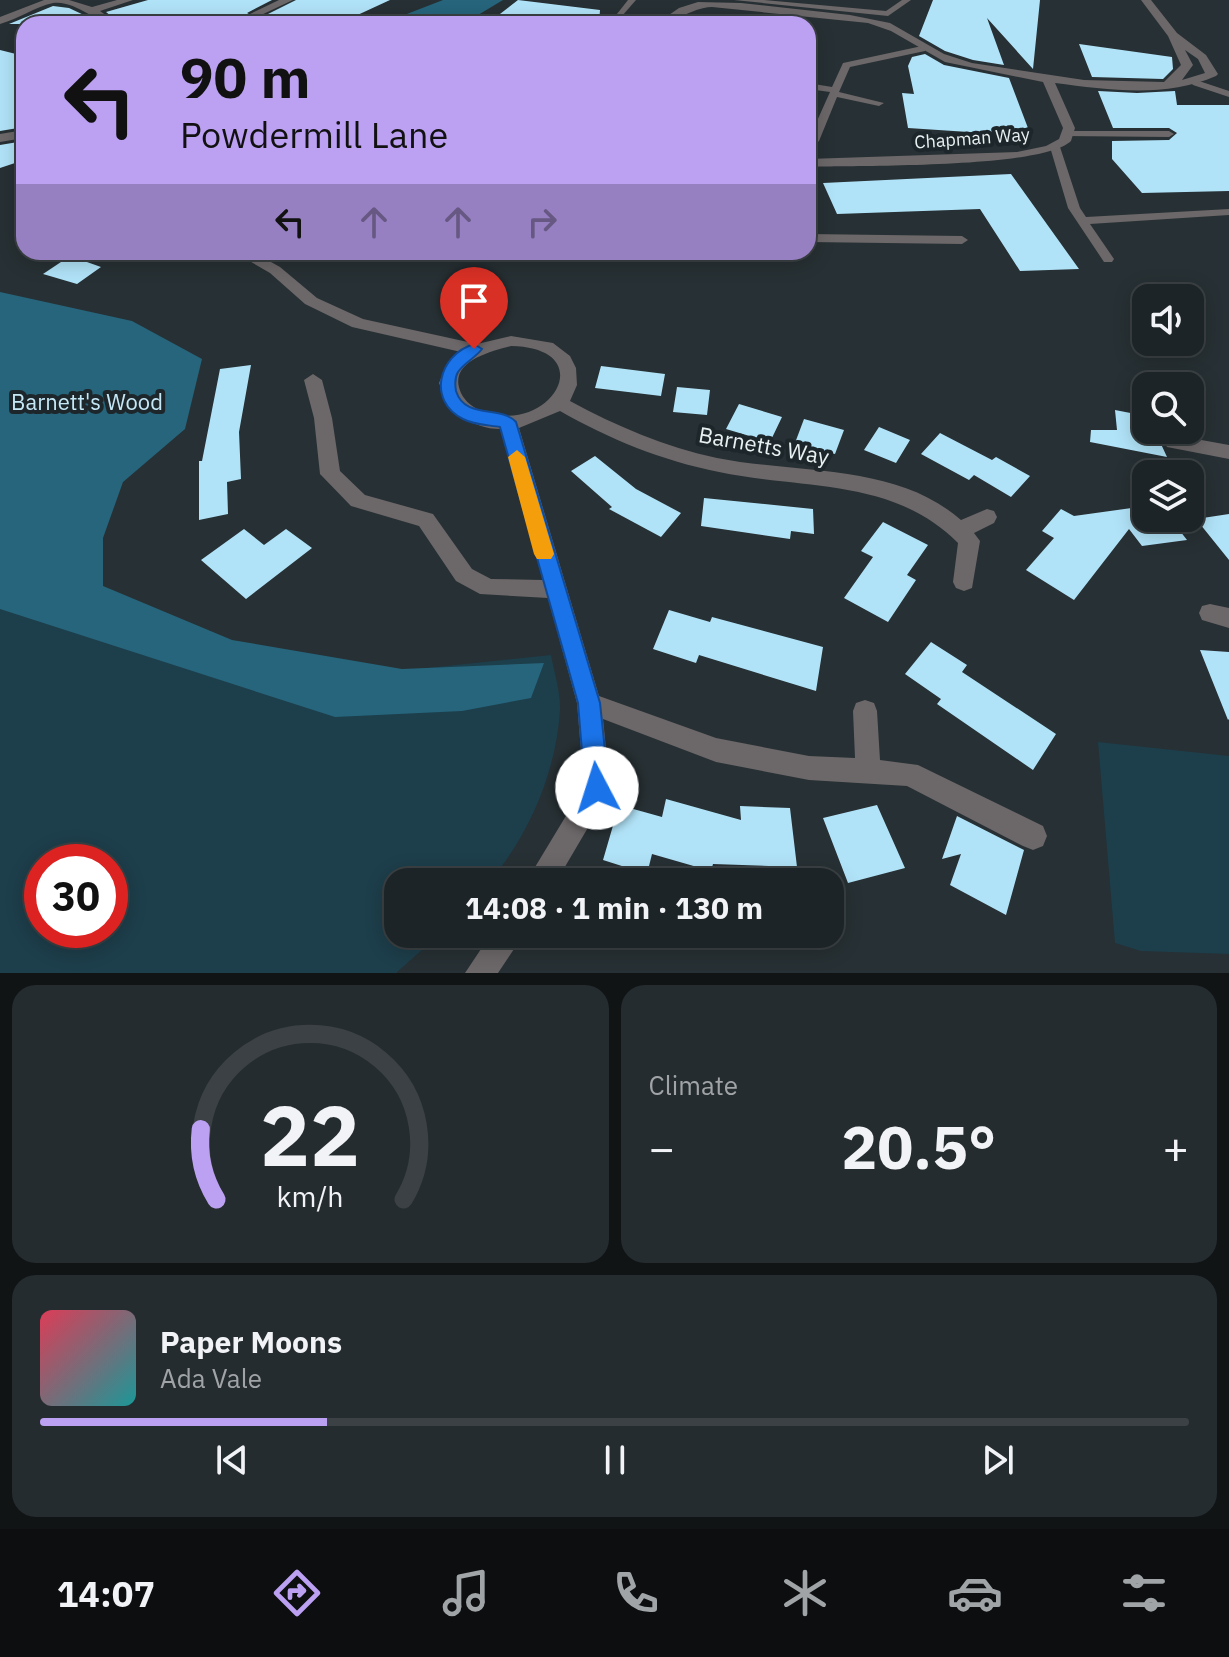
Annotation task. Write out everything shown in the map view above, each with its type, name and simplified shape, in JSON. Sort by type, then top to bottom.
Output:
[{"type":"street","points":[[0,21],[56,0],[92,10],[101,16]]},
{"type":"street","points":[[92,10],[128,0]]},
{"type":"street","points":[[255,14],[288,0]]},
{"type":"street","points":[[1146,0],[1173,35],[1187,65],[1177,79],[1163,88]]},
{"type":"street","points":[[673,16],[696,5],[871,21],[888,25],[922,49],[980,68],[1117,87],[1163,88],[1196,83],[1212,74],[1202,57],[1173,35]]},
{"type":"street","points":[[272,7],[292,13]]},
{"type":"street","points":[[1046,76],[1064,111],[1069,128],[1067,134]]},
{"type":"street","name":"Chapman Way","points":[[816,163],[1017,156],[1055,147],[1065,141],[1067,134]]},
{"type":"street","points":[[257,260],[275,270],[311,301],[358,323],[474,349]]},
{"type":"street","points":[[520,341],[547,347],[560,355],[571,379],[559,403],[543,414],[508,422],[470,416],[449,395],[447,382],[451,370],[474,349],[492,343],[520,341]]},
{"type":"street","points":[[313,380],[323,418],[330,474],[358,501],[426,520],[464,575],[488,588],[554,589]]},
{"type":"street","name":"Barnetts Way","points":[[559,403],[595,423],[674,453],[717,465],[851,484],[913,500],[939,514],[958,531]]},
{"type":"street","points":[[508,422],[589,703],[597,788],[548,868]]},
{"type":"street","points":[[1185,444],[1229,452]]},
{"type":"street","points":[[964,582],[969,541],[958,531],[987,517]]},
{"type":"street","points":[[589,703],[716,750],[809,768],[909,774],[1033,836]]},
{"type":"street","points":[[865,711],[868,771]]},
{"type":"street","points":[[480,973],[499,948]]},
{"type":"lane","points":[[618,16],[632,0]]},
{"type":"lane","points":[[738,0],[888,14],[907,0]]},
{"type":"lane","points":[[816,137],[846,65],[922,49]]},
{"type":"lane","points":[[1196,83],[1229,94]]},
{"type":"lane","points":[[816,88],[879,103]]},
{"type":"lane","points":[[1067,134],[1169,134]]},
{"type":"lane","points":[[1055,147],[1074,208],[1108,259]]},
{"type":"lane","points":[[1082,221],[1229,212]]},
{"type":"lane","points":[[816,238],[962,240]]},
{"type":"shaded area","points":[[0,568],[303,681],[551,655],[560,704],[553,757],[528,824],[500,868],[384,868],[384,948],[424,948],[396,973],[0,973]]},
{"type":"shaded area","points":[[1098,742],[1229,756],[1229,954],[1141,951],[1115,943]]},
{"type":"green space","points":[[443,0],[503,0],[476,16],[402,16]]},
{"type":"green space","name":"Barnett's Wood","points":[[0,292],[132,321],[202,359],[185,429],[123,482],[103,538],[103,586],[232,640],[402,669],[544,663],[531,698],[462,711],[335,717],[0,609]]},
{"type":"building","points":[[148,0],[272,0],[247,13],[252,16],[111,16],[106,12]]},
{"type":"building","points":[[296,0],[390,0],[355,16],[264,16]]},
{"type":"building","points":[[518,0],[600,10],[600,16],[497,16]]},
{"type":"building","points":[[933,0],[1040,0],[1033,69],[987,18],[1004,65],[945,51],[919,36]]},
{"type":"building","points":[[53,6],[69,8],[86,16],[29,16]]},
{"type":"building","points":[[1079,44],[1172,57],[1173,69],[1163,79],[1092,77]]},
{"type":"building","points":[[0,50],[16,54],[16,128],[0,131]]},
{"type":"building","points":[[925,54],[944,65],[1009,78],[1031,136],[908,128],[902,93],[914,94],[908,66],[912,57]]},
{"type":"building","points":[[1098,91],[1175,91],[1177,105],[1229,105],[1229,191],[1142,193],[1112,159],[1112,141],[1169,140],[1177,133],[1169,128],[1113,128]]},
{"type":"building","points":[[16,142],[16,163],[0,168],[0,145]]},
{"type":"building","points":[[1011,174],[1079,269],[1020,271],[980,209],[837,214],[823,183]]},
{"type":"building","points":[[64,260],[81,260],[101,267],[77,284],[43,274]]},
{"type":"building","points":[[251,365],[239,432],[241,479],[227,482],[228,514],[199,520],[199,461],[202,461],[220,369]]},
{"type":"building","points":[[601,366],[665,374],[661,396],[595,388]]},
{"type":"building","points":[[677,387],[710,390],[707,415],[673,412]]},
{"type":"building","points":[[739,404],[782,417],[770,442],[726,429]]},
{"type":"building","points":[[1115,410],[1132,413],[1132,444],[1161,444],[1167,457],[1090,442],[1091,430],[1117,430]]},
{"type":"building","points":[[804,419],[844,430],[835,454],[795,443]]},
{"type":"building","points":[[879,427],[910,440],[896,463],[864,450]]},
{"type":"building","points":[[940,433],[992,460],[996,457],[1030,476],[1011,497],[974,475],[969,480],[921,454]]},
{"type":"building","points":[[595,456],[636,489],[681,513],[661,537],[609,509],[612,507],[571,471]]},
{"type":"building","points":[[704,498],[813,509],[814,534],[791,531],[790,539],[701,526]]},
{"type":"building","points":[[1132,508],[1132,532],[1181,532],[1187,540],[1142,546],[1129,529],[1074,600],[1026,570],[1054,538],[1042,531],[1061,509],[1074,516]]},
{"type":"building","points":[[1229,514],[1229,560],[1204,529],[1204,518]]},
{"type":"building","points":[[883,522],[928,545],[907,575],[916,580],[888,622],[844,598],[873,557],[861,551]]},
{"type":"building","points":[[244,529],[264,545],[286,529],[312,548],[246,599],[201,560]]},
{"type":"building","points":[[669,610],[710,622],[712,617],[823,647],[816,691],[699,655],[696,663],[653,649]]},
{"type":"building","points":[[931,642],[967,665],[962,672],[1056,734],[1033,770],[937,704],[941,699],[905,674]]},
{"type":"building","points":[[1200,650],[1229,652],[1228,720]]},
{"type":"building","points":[[666,799],[741,820],[740,806],[790,808],[797,867],[713,864],[712,868],[701,868],[652,854],[648,868],[628,868],[603,860],[619,805],[662,817]]},
{"type":"building","points":[[877,805],[905,868],[848,883],[823,818]]},
{"type":"building","points":[[957,816],[1024,850],[1006,915],[950,885],[961,854],[942,859]]},
{"type":"slow traffic","points":[[517,457],[544,554]]},
{"type":"route","points":[[474,349],[460,358],[451,370],[447,382],[449,395],[470,416],[508,422],[589,703],[597,788]]}]
